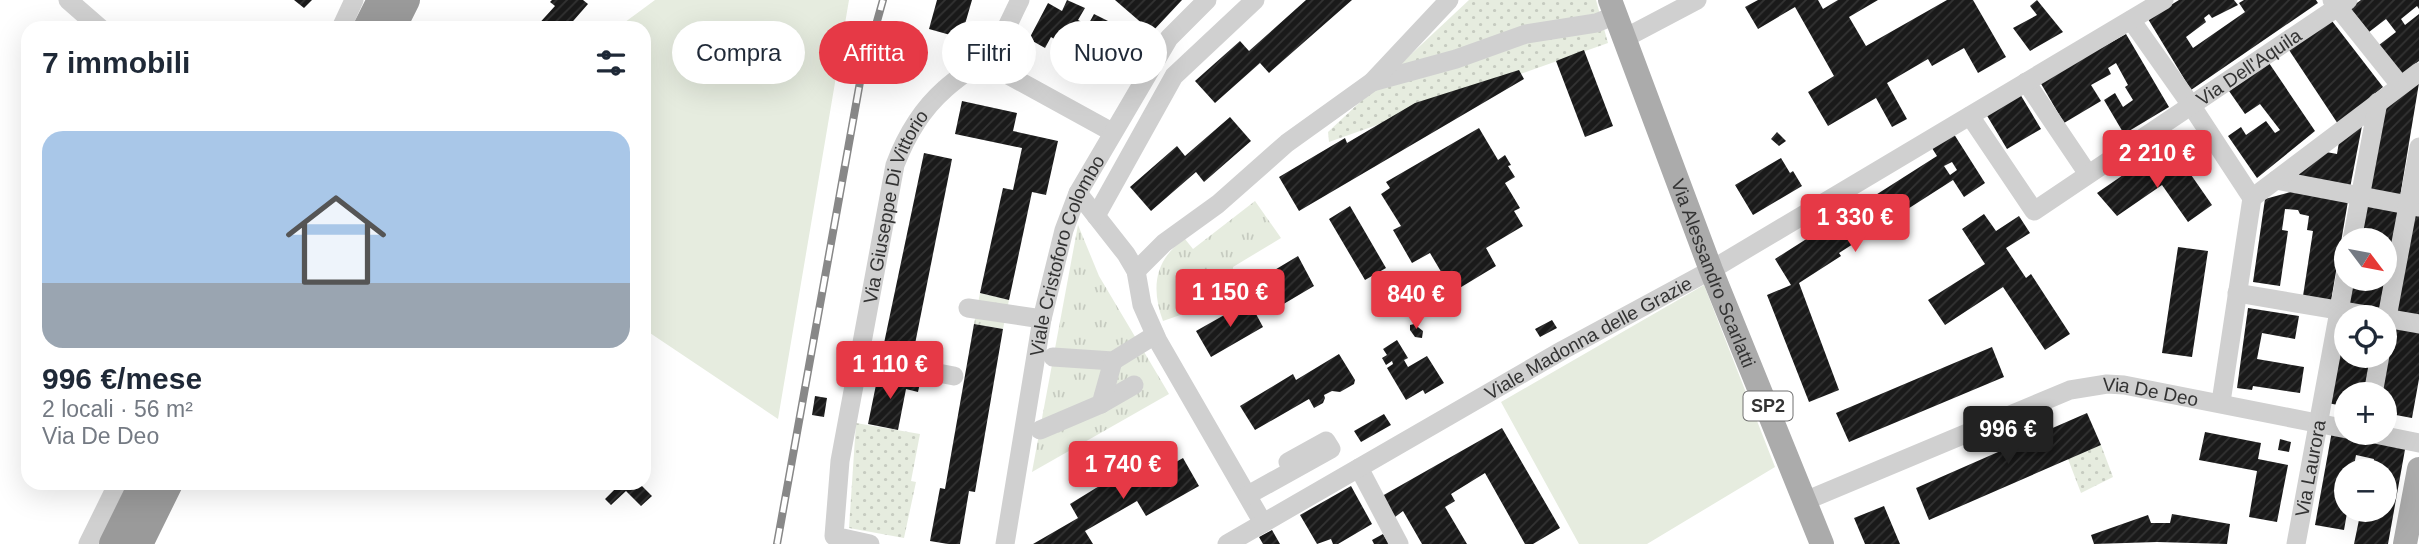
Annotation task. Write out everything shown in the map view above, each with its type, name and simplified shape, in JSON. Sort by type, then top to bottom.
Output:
[{"type":"highway","points":[[370,21],[381,0]]},
{"type":"highway","points":[[396,21],[406,0]]},
{"type":"highway","points":[[113,544],[140,490]]},
{"type":"highway","points":[[139,544],[166,490]]},
{"type":"main road","name":"Via Alessandro Scarlatti","points":[[1613,8],[1712,270],[1822,544]]},
{"type":"main road","points":[[2405,544],[2419,469]]},
{"type":"street","points":[[68,0],[92,21]]},
{"type":"street","points":[[344,21],[354,0]]},
{"type":"street","name":"Via Giuseppe Di Vittorio","points":[[1010,21],[1020,0]]},
{"type":"street","name":"Viale Cristoforo Colombo","points":[[1005,544],[1042,319],[1064,230],[1078,193],[1169,38],[1207,0]]},
{"type":"street","points":[[1096,216],[1174,76],[1255,0]]},
{"type":"street","points":[[1136,271],[1164,243],[1218,204],[1287,144],[1372,82],[1449,0]]},
{"type":"street","points":[[1625,38],[1695,0]]},
{"type":"street","name":"Viale Madonna delle Grazie","points":[[1227,544],[1563,350],[1712,270],[2164,0]]},
{"type":"street","points":[[2339,2],[2400,85]]},
{"type":"street","name":"Via Dell'Aquila","points":[[1970,116],[2034,211],[2339,2]]},
{"type":"street","points":[[1372,82],[1456,59],[1527,34],[1596,23],[1613,8]]},
{"type":"street","points":[[2131,20],[2252,198],[2221,402]]},
{"type":"street","points":[[2252,198],[2419,72]]},
{"type":"street","points":[[2026,82],[2088,174]]},
{"type":"street","name":"Via Giuseppe Di Vittorio","points":[[870,544],[834,536],[840,461],[895,165],[909,132],[930,103],[953,84]]},
{"type":"street","points":[[1025,84],[1112,132]]},
{"type":"street","points":[[2354,228],[2378,102]]},
{"type":"street","points":[[2388,305],[2413,206],[2419,146]]},
{"type":"street","points":[[2276,180],[2413,206]]},
{"type":"street","points":[[1078,193],[1126,254],[1136,271],[1142,305],[1155,335],[1263,523]]},
{"type":"street","points":[[2238,293],[2334,309]]},
{"type":"street","points":[[968,308],[1042,319]]},
{"type":"street","points":[[2397,321],[2419,324]]},
{"type":"street","points":[[1054,357],[1113,361],[1155,335]]},
{"type":"street","name":"Via Laurora","points":[[2296,544],[2334,336]]},
{"type":"street","points":[[859,358],[954,376]]},
{"type":"street","points":[[1101,404],[1113,361]]},
{"type":"street","name":"Via De Deo","points":[[1805,501],[2070,390],[2107,384],[2221,402],[2334,426]]},
{"type":"street","points":[[1040,430],[1101,404],[1134,386]]},
{"type":"street","points":[[2397,438],[2419,443]]},
{"type":"street","points":[[1359,468],[1399,544]]},
{"type":"street","points":[[1248,495],[1293,470]]},
{"type":"street","points":[[88,544],[115,490]]},
{"type":"green space","points":[[655,0],[849,0],[845,21],[819,21],[819,84],[835,84],[778,419],[651,334],[651,21],[626,21]]},
{"type":"green space","points":[[1469,0],[1596,0],[1608,43],[1329,142],[1328,132]]},
{"type":"green space","points":[[1255,201],[1281,238],[1233,267],[1233,280],[1186,313],[1163,321],[1157,286],[1161,265],[1167,256],[1185,239],[1193,249]]},
{"type":"green space","points":[[1078,225],[1099,276],[1169,394],[1032,472]]},
{"type":"green space","points":[[1704,285],[1775,467],[1647,544],[1579,544],[1501,402]]},
{"type":"green space","points":[[980,293],[1009,300],[1003,329],[974,324]]},
{"type":"green space","points":[[872,348],[913,354],[935,361],[929,385],[866,373]]},
{"type":"green space","points":[[856,423],[920,434],[911,481],[916,482],[904,538],[849,528]]},
{"type":"green space","points":[[2101,445],[2113,477],[2081,493],[2068,459]]},
{"type":"building","points":[[294,0],[312,0],[304,8]]},
{"type":"building","points":[[583,0],[588,4],[573,21],[541,21],[555,6],[550,2]]},
{"type":"building","points":[[937,0],[972,0],[966,21],[942,21],[942,33],[929,29]]},
{"type":"building","points":[[1067,0],[1085,8],[1078,20],[1080,21],[1050,21],[1050,39],[1045,48],[1036,43],[1036,26],[1048,3],[1062,11]]},
{"type":"building","points":[[1115,0],[1182,0],[1162,21],[1139,21]]},
{"type":"building","points":[[1306,0],[1352,0],[1269,73],[1260,63],[1215,103],[1195,81],[1240,41],[1249,51]]},
{"type":"building","points":[[1758,0],[1818,0],[1823,9],[1838,0],[1878,0],[1849,17],[1866,46],[1947,0],[1973,0],[2006,57],[1978,73],[1964,48],[1932,66],[1928,59],[1887,83],[1907,119],[1892,127],[1876,98],[1828,126],[1808,92],[1834,76],[1795,7],[1758,29],[1745,7]]},
{"type":"building","points":[[2037,0],[2063,32],[2030,51],[2013,28],[2037,15],[2030,6]]},
{"type":"building","points":[[2179,0],[2234,0],[2238,5],[2212,18],[2209,14],[2204,18],[2206,22],[2186,37],[2193,48],[2245,12],[2239,3],[2244,0],[2316,0],[2318,3],[2191,90],[2148,19]]},
{"type":"building","points":[[2361,0],[2419,0],[2419,9],[2417,6],[2401,19],[2405,25],[2419,14],[2419,61],[2402,74],[2379,45],[2396,32],[2386,19],[2369,32],[2350,8]]},
{"type":"building","points":[[1094,14],[1108,21],[1090,21]]},
{"type":"building","points":[[2332,21],[2383,87],[2338,124],[2289,50]]},
{"type":"building","points":[[2126,34],[2169,107],[2124,134],[2104,100],[2115,93],[2123,107],[2133,100],[2116,63],[2108,68],[2111,74],[2091,85],[2101,101],[2064,123],[2040,82]]},
{"type":"building","points":[[1584,50],[1613,126],[1585,137],[1556,61]]},
{"type":"building","points":[[2269,63],[2315,131],[2257,178],[2228,136],[2241,127],[2246,135],[2266,121],[2275,133],[2280,130],[2260,104],[2245,114],[2229,91]]},
{"type":"building","points":[[1519,70],[1524,79],[1299,211],[1279,177],[1345,138],[1347,143],[1415,103]]},
{"type":"building","points":[[2419,83],[2400,197],[2367,190],[2383,108]]},
{"type":"building","points":[[2020,94],[2041,129],[2007,149],[1986,114]]},
{"type":"building","points":[[962,101],[1017,113],[1013,131],[1058,141],[1046,195],[1032,192],[1009,300],[980,293],[1003,188],[1013,190],[1022,148],[955,134]]},
{"type":"building","points":[[1230,117],[1251,141],[1204,182],[1196,172],[1151,211],[1130,187],[1177,146],[1185,156]]},
{"type":"building","points":[[2362,126],[2350,188],[2298,179],[2299,173],[2326,152],[2337,154],[2339,142]]},
{"type":"building","points":[[1479,128],[1498,160],[1505,155],[1511,165],[1508,166],[1515,177],[1505,183],[1520,208],[1514,211],[1523,226],[1486,248],[1496,266],[1453,292],[1430,253],[1412,263],[1393,230],[1401,226],[1381,194],[1390,188],[1386,182]]},
{"type":"building","points":[[1952,131],[1985,183],[1964,197],[1953,180],[1839,253],[1841,256],[1799,283],[1839,390],[1809,402],[1767,295],[1791,285],[1775,259],[1937,156],[1930,145]],"holes":[[[1952,162],[1957,170],[1950,175],[1944,166]]]},
{"type":"building","points":[[1777,132],[1786,141],[1779,146],[1771,139]]},
{"type":"building","points":[[924,153],[952,159],[913,354],[883,348]]},
{"type":"building","points":[[1781,158],[1802,186],[1753,215],[1735,185]]},
{"type":"building","points":[[2180,159],[2212,205],[2188,222],[2162,185],[2117,216],[2097,193],[2142,162],[2153,178]]},
{"type":"building","points":[[2294,191],[2348,201],[2343,228],[2334,228],[2334,283],[2331,301],[2303,296],[2313,231],[2307,230],[2309,216],[2300,214],[2298,210],[2285,209],[2282,230],[2288,231],[2280,286],[2253,282],[2265,199]]},
{"type":"building","points":[[2364,204],[2398,211],[2395,228],[2360,228]]},
{"type":"building","points":[[1350,206],[1386,268],[1365,280],[1329,219]]},
{"type":"building","points":[[2411,213],[2419,215],[2419,316],[2397,312],[2397,305],[2394,305]]},
{"type":"building","points":[[1984,214],[1996,231],[2019,216],[2030,233],[2006,248],[2026,278],[2031,274],[2070,334],[2045,350],[2003,287],[1945,325],[1928,300],[1985,264],[1962,229]]},
{"type":"building","points":[[2178,247],[2208,251],[2192,357],[2162,353]]},
{"type":"building","points":[[1298,256],[1314,286],[1265,315],[1248,286]]},
{"type":"building","points":[[2348,291],[2383,291],[2381,305],[2346,303]]},
{"type":"building","points":[[1249,301],[1263,327],[1211,357],[1196,331]]},
{"type":"building","points":[[2248,308],[2299,316],[2295,339],[2262,333],[2257,359],[2304,367],[2300,393],[2253,386],[2252,390],[2237,388]]},
{"type":"building","points":[[1552,320],[1557,328],[1540,337],[1535,329]]},
{"type":"building","points":[[974,324],[1003,329],[975,492],[969,491],[960,544],[948,544],[930,541],[940,488],[945,489]]},
{"type":"building","points":[[1414,324],[1423,331],[1422,338],[1415,337],[1410,330],[1410,325]]},
{"type":"building","points":[[2397,327],[2419,332],[2419,379],[2412,418],[2397,415],[2397,382],[2379,382],[2382,368],[2397,368]]},
{"type":"building","points":[[1397,340],[1408,358],[1404,360],[1408,367],[1427,356],[1444,383],[1425,394],[1423,390],[1406,400],[1387,368],[1393,364],[1392,361],[1386,365],[1382,358],[1387,355],[1383,349]]},
{"type":"building","points":[[1992,347],[2004,377],[1849,442],[1836,413]]},
{"type":"building","points":[[1339,354],[1355,380],[1354,384],[1340,392],[1332,391],[1324,395],[1323,403],[1314,408],[1309,399],[1255,430],[1240,406],[1293,374],[1296,380]]},
{"type":"building","points":[[2336,368],[2369,368],[2366,382],[2334,382],[2334,404],[2328,403]]},
{"type":"building","points":[[878,375],[920,383],[918,392],[906,389],[898,430],[868,424]]},
{"type":"building","points":[[815,396],[827,398],[824,417],[812,415]]},
{"type":"building","points":[[2087,413],[2101,445],[1929,520],[1916,488]]},
{"type":"building","points":[[1384,414],[1391,425],[1361,442],[1354,431]]},
{"type":"building","points":[[1502,428],[1560,528],[1533,544],[1525,544],[1485,473],[1451,494],[1455,501],[1445,507],[1467,544],[1422,544],[1403,511],[1395,517],[1382,496]]},
{"type":"building","points":[[2332,431],[2334,445],[2406,444],[2397,494],[2397,459],[2374,459],[2356,455],[2355,459],[2334,459],[2334,522],[2345,522],[2344,530],[2315,525]]},
{"type":"building","points":[[2205,432],[2261,443],[2258,459],[2288,465],[2277,522],[2249,517],[2257,471],[2199,460]]},
{"type":"building","points":[[2280,439],[2291,442],[2289,452],[2278,450]]},
{"type":"building","points":[[1183,458],[1199,486],[1146,516],[1137,501],[1085,531],[1093,544],[1033,544],[1078,518],[1070,504],[1096,488],[1122,474],[1130,488]]},
{"type":"building","points":[[1351,486],[1372,524],[1338,544],[1333,544],[1331,539],[1317,544],[1300,515]]},
{"type":"building","points":[[614,490],[646,490],[652,496],[641,506],[626,491],[611,505],[605,499]]},
{"type":"building","points":[[1884,506],[1900,544],[1865,544],[1854,518]]},
{"type":"building","points":[[2172,514],[2230,524],[2227,544],[2094,544],[2091,535],[2148,515],[2151,523],[2170,523]]},
{"type":"building","points":[[2359,522],[2392,522],[2388,544],[2354,544]]},
{"type":"building","points":[[1272,530],[1280,544],[1263,544],[1259,537]]},
{"type":"building","points":[[1383,534],[1389,544],[1374,544],[1372,540]]},
{"type":"railway","points":[[777,544],[860,82],[883,0]]}]
